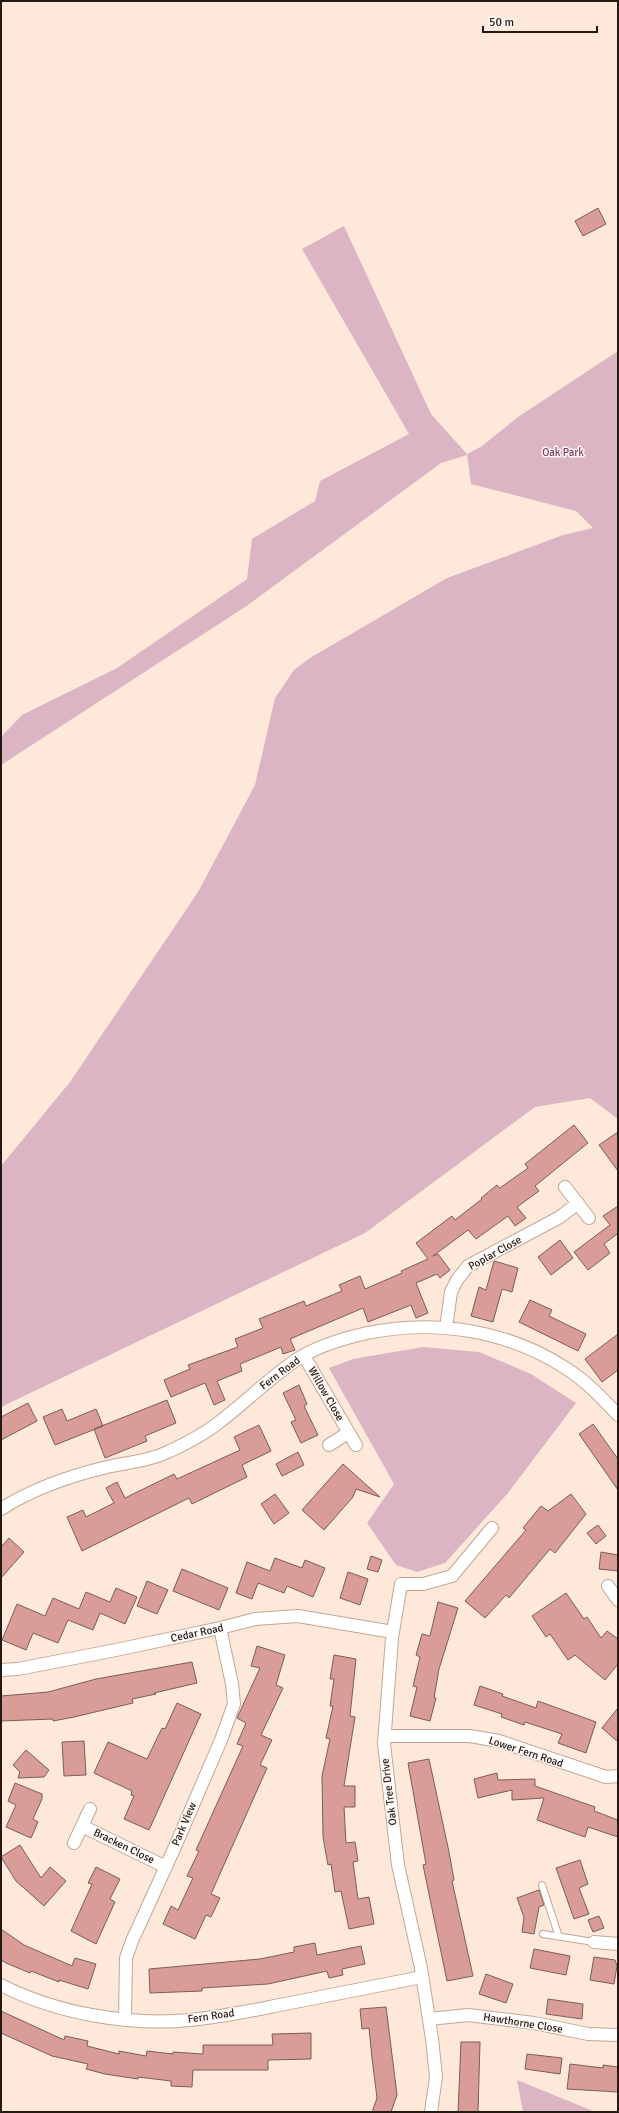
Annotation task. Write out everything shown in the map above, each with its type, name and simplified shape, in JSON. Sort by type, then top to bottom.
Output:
[{"type":"street","points":[[565,1187],[589,1218]]},
{"type":"street","name":"Poplar Close","points":[[446,1328],[451,1292],[457,1280],[468,1266],[560,1217],[578,1203]]},
{"type":"street","name":"Fern Road","points":[[1,1509],[22,1496],[64,1478],[109,1467],[140,1462],[161,1456],[195,1439],[219,1423],[297,1359],[344,1338],[391,1328],[456,1328],[500,1337],[535,1351],[567,1369],[616,1408]]},
{"type":"street","name":"Willow Close","points":[[304,1356],[356,1445]]},
{"type":"street","name":"Willow Close","points":[[329,1445],[348,1433]]},
{"type":"street","name":"Oak Tree Drive","points":[[431,2112],[436,2077],[429,2019],[422,1977],[398,1865],[389,1796],[385,1736],[393,1632],[401,1584],[423,1584],[452,1576],[492,1528]]},
{"type":"street","points":[[608,1586],[618,1600]]},
{"type":"street","name":"Cedar Road","points":[[1,1670],[26,1668],[220,1628],[255,1618],[298,1616],[393,1632]]},
{"type":"street","name":"Park View","points":[[125,2020],[126,1958],[132,1941],[221,1740],[234,1704],[232,1684],[220,1628]]},
{"type":"street","name":"Lower Fern Road","points":[[385,1736],[470,1736],[499,1742],[606,1777],[618,1776]]},
{"type":"street","name":"Bracken Close","points":[[74,1843],[90,1809]]},
{"type":"street","name":"Bracken Close","points":[[82,1826],[166,1867]]},
{"type":"street","points":[[594,1942],[618,1944]]},
{"type":"street","name":"Fern Road","points":[[1,1985],[17,1994],[90,2015],[125,2020],[190,2020],[256,2010],[422,1977]]},
{"type":"street","name":"Hawthorne Close","points":[[429,2019],[468,2014],[534,2023],[588,2034],[618,2034]]},
{"type":"lane","points":[[542,1885],[559,1937]]},
{"type":"lane","points":[[543,1934],[594,1942]]},
{"type":"green space","name":"Oak Park","points":[[344,226],[431,414],[467,454],[482,446],[518,417],[618,351],[618,1119],[590,1098],[535,1107],[365,1233],[1,1407],[1,1166],[70,1082],[198,892],[255,785],[275,698],[294,670],[310,658],[447,578],[563,535],[593,528],[576,511],[471,484],[467,455],[441,463],[248,605],[1,765],[1,737],[22,715],[117,668],[247,579],[252,539],[315,501],[320,481],[409,434],[302,249]]},
{"type":"green space","points":[[423,1347],[479,1352],[531,1374],[576,1403],[508,1493],[445,1563],[417,1572],[396,1565],[367,1523],[394,1484],[329,1368],[353,1359]]},
{"type":"green space","points":[[517,2080],[593,2111],[599,2112],[523,2112]]},
{"type":"building","points":[[598,208],[606,224],[583,236],[575,221]]},
{"type":"building","points":[[574,1125],[588,1143],[535,1186],[539,1191],[517,1207],[526,1218],[515,1226],[508,1216],[476,1239],[468,1230],[433,1256],[438,1254],[450,1270],[440,1278],[437,1274],[416,1283],[428,1313],[416,1318],[411,1305],[368,1322],[363,1308],[290,1339],[295,1350],[283,1354],[281,1347],[240,1364],[242,1371],[217,1381],[225,1400],[214,1405],[205,1383],[171,1397],[164,1380],[190,1369],[188,1365],[238,1347],[235,1339],[263,1328],[259,1319],[304,1301],[306,1306],[342,1291],[339,1285],[360,1276],[365,1289],[402,1273],[401,1271],[428,1259],[416,1243],[452,1216],[455,1220],[497,1185],[500,1188],[528,1168],[525,1164]]},
{"type":"building","points":[[618,1132],[618,1171],[599,1145]]},
{"type":"building","points":[[618,1206],[618,1236],[617,1234],[604,1244],[610,1253],[588,1270],[574,1252],[610,1225],[603,1216]]},
{"type":"building","points":[[560,1240],[573,1258],[551,1275],[538,1257]]},
{"type":"building","points":[[494,1261],[518,1268],[512,1292],[502,1289],[493,1322],[471,1316],[479,1287],[486,1290]]},
{"type":"building","points":[[530,1300],[552,1310],[549,1316],[586,1334],[578,1351],[519,1322]]},
{"type":"building","points":[[618,1334],[618,1370],[602,1382],[585,1359]]},
{"type":"building","points":[[299,1385],[307,1404],[304,1406],[318,1435],[301,1443],[291,1422],[296,1420],[283,1393]]},
{"type":"building","points":[[167,1400],[176,1423],[145,1436],[147,1441],[105,1458],[94,1429]]},
{"type":"building","points":[[28,1403],[37,1421],[1,1440],[1,1417]]},
{"type":"building","points":[[62,1409],[67,1421],[96,1409],[103,1426],[55,1445],[43,1417]]},
{"type":"building","points":[[593,1424],[618,1459],[618,1490],[579,1434]]},
{"type":"building","points":[[259,1425],[271,1451],[242,1465],[247,1477],[192,1504],[189,1498],[82,1551],[67,1517],[83,1510],[86,1517],[114,1503],[106,1488],[117,1482],[125,1498],[174,1474],[177,1479],[240,1450],[234,1437]]},
{"type":"building","points":[[298,1452],[304,1465],[282,1476],[276,1464]]},
{"type":"building","points":[[343,1464],[380,1497],[356,1489],[353,1497],[324,1530],[302,1510]]},
{"type":"building","points":[[275,1494],[289,1513],[274,1524],[261,1504]]},
{"type":"building","points":[[571,1494],[586,1514],[555,1553],[550,1549],[509,1598],[506,1595],[485,1618],[465,1601],[526,1530],[523,1528],[541,1506],[548,1511]]},
{"type":"building","points":[[598,1525],[606,1536],[596,1544],[587,1533]]},
{"type":"building","points":[[9,1538],[24,1552],[1,1578],[1,1547]]},
{"type":"building","points":[[601,1552],[618,1555],[618,1571],[599,1569]]},
{"type":"building","points":[[371,1556],[382,1560],[378,1572],[367,1569]]},
{"type":"building","points":[[275,1558],[302,1568],[305,1560],[325,1568],[313,1597],[287,1586],[284,1593],[258,1583],[252,1599],[236,1593],[247,1562],[270,1571]]},
{"type":"building","points":[[182,1569],[228,1588],[219,1610],[173,1591]]},
{"type":"building","points":[[348,1572],[368,1579],[360,1605],[340,1598]]},
{"type":"building","points":[[147,1581],[168,1590],[157,1614],[137,1606]]},
{"type":"building","points":[[116,1588],[137,1597],[125,1624],[100,1613],[93,1630],[68,1620],[58,1643],[33,1633],[26,1650],[2,1640],[17,1604],[45,1616],[53,1598],[79,1609],[86,1592],[110,1602]]},
{"type":"building","points":[[566,1593],[584,1619],[587,1617],[601,1638],[607,1631],[618,1639],[618,1664],[605,1680],[575,1655],[568,1660],[550,1634],[546,1637],[532,1616]]},
{"type":"building","points":[[438,1602],[458,1608],[439,1669],[434,1698],[436,1698],[430,1721],[410,1716],[417,1687],[413,1686],[420,1657],[416,1655],[422,1634],[430,1636]]},
{"type":"building","points":[[257,1646],[285,1655],[276,1685],[283,1688],[261,1735],[272,1740],[260,1765],[267,1768],[211,1894],[220,1898],[211,1917],[206,1915],[195,1939],[163,1924],[171,1906],[178,1910],[193,1878],[187,1876],[199,1851],[196,1850],[243,1746],[237,1744],[246,1723],[237,1718],[260,1668],[251,1666]]},
{"type":"building","points":[[334,1655],[356,1659],[350,1716],[355,1717],[344,1786],[355,1786],[355,1807],[344,1807],[346,1843],[355,1842],[358,1861],[353,1862],[358,1899],[369,1897],[374,1924],[349,1929],[341,1891],[335,1892],[331,1864],[328,1865],[323,1837],[322,1776],[330,1739],[326,1738],[333,1706],[330,1706],[334,1679],[330,1679]]},
{"type":"building","points":[[192,1662],[197,1683],[132,1699],[133,1703],[53,1721],[53,1719],[1,1721],[1,1696],[48,1692],[96,1679]]},
{"type":"building","points":[[480,1686],[503,1694],[502,1696],[536,1708],[538,1701],[596,1722],[586,1753],[558,1743],[562,1734],[525,1722],[524,1725],[501,1717],[502,1714],[474,1705]]},
{"type":"building","points":[[177,1703],[201,1714],[149,1830],[124,1819],[134,1796],[131,1795],[132,1791],[94,1773],[108,1742],[147,1759],[162,1728],[165,1729]]},
{"type":"building","points":[[618,1708],[618,1742],[602,1728]]},
{"type":"building","points":[[84,1741],[86,1775],[64,1776],[62,1742]]},
{"type":"building","points":[[26,1750],[49,1770],[44,1777],[18,1778],[20,1772],[13,1765]]},
{"type":"building","points":[[429,1759],[449,1852],[454,1880],[452,1881],[473,1976],[447,1981],[423,1865],[426,1864],[408,1763]]},
{"type":"building","points":[[497,1773],[498,1780],[535,1779],[535,1786],[595,1807],[594,1811],[618,1820],[618,1837],[588,1827],[585,1837],[537,1820],[544,1798],[512,1800],[512,1790],[478,1798],[474,1779]]},
{"type":"building","points":[[15,1783],[42,1794],[42,1799],[33,1819],[38,1822],[31,1838],[6,1827],[16,1805],[8,1801]]},
{"type":"building","points":[[20,1845],[41,1878],[50,1867],[66,1881],[44,1906],[16,1881],[1,1857]]},
{"type":"building","points":[[580,1860],[588,1884],[579,1888],[589,1914],[574,1919],[556,1868]]},
{"type":"building","points":[[96,1867],[120,1879],[110,1899],[115,1902],[96,1944],[71,1931],[92,1884],[88,1883]]},
{"type":"building","points":[[539,1890],[544,1905],[539,1907],[534,1934],[522,1932],[524,1917],[517,1898]]},
{"type":"building","points":[[599,1916],[604,1928],[593,1932],[588,1920]]},
{"type":"building","points":[[1,1929],[24,1945],[72,1966],[75,1958],[96,1964],[88,1989],[59,1980],[59,1982],[31,1971],[30,1973],[1,1960]]},
{"type":"building","points":[[315,1943],[317,1955],[361,1946],[365,1964],[342,1969],[343,1975],[329,1978],[327,1971],[268,1984],[202,1988],[202,1991],[150,1993],[149,1969],[260,1959],[294,1952],[294,1947]]},
{"type":"building","points":[[534,1949],[570,1956],[566,1975],[530,1968]]},
{"type":"building","points":[[594,1957],[615,1960],[617,1966],[614,1984],[590,1980]]},
{"type":"building","points":[[486,1974],[513,1984],[506,2003],[479,1994]]},
{"type":"building","points":[[548,1999],[583,2004],[582,2019],[546,2014]]},
{"type":"building","points":[[386,2007],[397,2095],[391,2112],[372,2112],[377,2098],[369,2028],[362,2029],[360,2009]]},
{"type":"building","points":[[1,2011],[64,2040],[65,2036],[88,2041],[87,2046],[119,2054],[119,2051],[146,2056],[147,2051],[173,2054],[173,2052],[203,2054],[203,2045],[273,2045],[272,2034],[311,2033],[311,2059],[268,2060],[268,2070],[193,2070],[192,2087],[171,2086],[171,2081],[138,2077],[138,2079],[105,2074],[86,2069],[88,2064],[52,2056],[1,2033]]},
{"type":"building","points":[[461,2042],[480,2042],[478,2112],[458,2112]]},
{"type":"building","points":[[527,2054],[562,2058],[560,2074],[525,2069]]},
{"type":"building","points":[[570,2064],[603,2068],[603,2065],[618,2067],[618,2092],[567,2089]]}]
